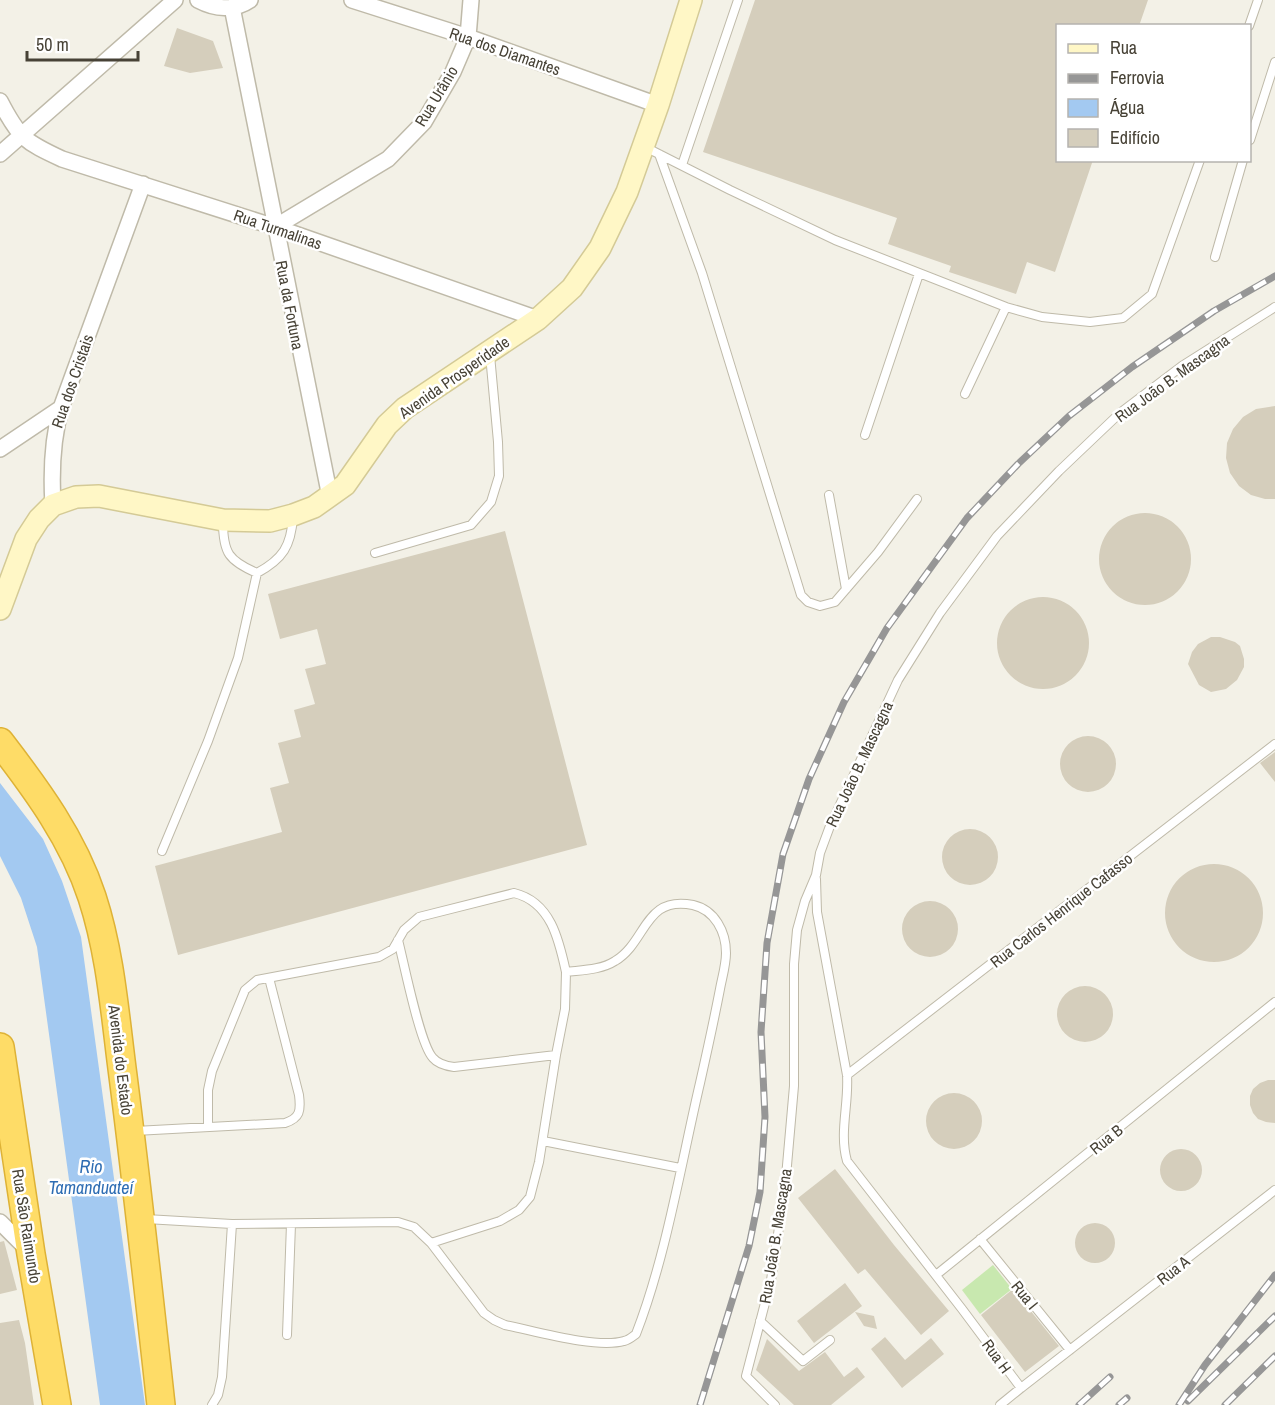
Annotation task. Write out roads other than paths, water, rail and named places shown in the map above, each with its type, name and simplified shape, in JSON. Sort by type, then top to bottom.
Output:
[{"type":"highway","name":"Avenida do Estado","points":[[0,742],[32,783],[64,833],[92,896],[104,936],[130,1131],[161,1405]]},
{"type":"highway","name":"Rua São Raimundo","points":[[0,1047],[11,1166],[31,1254],[57,1405]]},
{"type":"main road","name":"Avenida Prosperidade","points":[[53,505],[76,496],[99,496],[223,520],[270,521],[314,507],[330,497],[345,485],[387,425],[405,408],[538,319],[572,288],[600,248],[627,192],[651,150],[658,105],[691,0]]},
{"type":"main road","points":[[0,609],[26,539],[39,519],[53,505]]},
{"type":"street","points":[[0,154],[175,0]]},
{"type":"street","points":[[198,0],[215,7],[232,7],[250,0]]},
{"type":"street","name":"Rua dos Diamantes","points":[[352,0],[468,37],[658,105]]},
{"type":"street","name":"Rua Urânio","points":[[275,227],[388,159],[424,122],[453,72],[468,37],[471,0]]},
{"type":"street","name":"Rua da Fortuna","points":[[232,7],[330,497]]},
{"type":"street","points":[[0,101],[21,136]]},
{"type":"street","name":"Rua Turmalinas","points":[[21,136],[40,149],[62,159],[275,227],[538,319]]},
{"type":"street","name":"Rua dos Cristais","points":[[53,505],[54,432],[143,184]]},
{"type":"street","points":[[0,449],[61,408]]},
{"type":"street","points":[[0,1222],[31,1254]]},
{"type":"lane","points":[[682,165],[738,0]]},
{"type":"lane","points":[[1250,24],[1258,0]]},
{"type":"lane","points":[[1251,137],[1275,62]]},
{"type":"lane","points":[[651,150],[784,217],[919,274],[1006,307],[1042,317],[1090,322],[1123,318],[1152,294],[1199,162]]},
{"type":"lane","points":[[651,150],[702,273],[801,595],[808,602],[820,606],[835,602],[878,552],[917,499]]},
{"type":"lane","points":[[1215,257],[1242,162]]},
{"type":"lane","points":[[865,435],[919,274]]},
{"type":"lane","points":[[965,393],[1006,307]]},
{"type":"lane","name":"Rua João B. Mascagna","points":[[775,1405],[746,1376],[771,1280],[785,1188],[794,1086],[794,964],[797,930],[830,826],[898,680],[940,613],[997,536],[1059,471],[1120,413],[1182,366],[1275,307]]},
{"type":"lane","points":[[375,553],[471,525],[491,502],[499,476],[489,351]]},
{"type":"lane","points":[[829,495],[846,589]]},
{"type":"lane","points":[[223,520],[223,536],[227,553],[239,566],[257,573],[273,565],[291,540],[293,515]]},
{"type":"lane","points":[[162,851],[208,741],[238,658],[257,573]]},
{"type":"lane","name":"Rua Carlos Henrique Cafasso","points":[[847,1075],[1275,744]]},
{"type":"lane","name":"Rua H","points":[[816,875],[817,912],[847,1075],[848,1090],[843,1148],[847,1161],[1021,1388],[1070,1350]]},
{"type":"lane","points":[[208,1126],[208,1090],[212,1071],[240,1000],[245,990],[253,982],[379,957],[387,954],[411,922],[419,917],[514,893],[525,896],[543,910],[553,926],[567,972],[565,1009],[543,1142],[530,1197],[519,1210],[500,1221],[432,1243]]},
{"type":"lane","points":[[140,1219],[232,1224],[398,1222],[414,1227],[432,1243],[484,1313],[494,1320],[505,1325],[586,1341],[614,1343],[627,1341],[636,1334],[659,1257],[712,1033],[726,954],[720,924],[710,913],[696,905],[675,903],[656,911],[646,922],[636,940],[613,963],[598,968],[567,972]]},
{"type":"lane","points":[[398,940],[422,1038],[431,1057],[437,1062],[454,1067],[556,1055]]},
{"type":"lane","points":[[130,1131],[285,1123],[294,1120],[298,1114],[299,1095],[269,978]]},
{"type":"lane","name":"Rua B","points":[[936,1275],[1275,1002]]},
{"type":"lane","points":[[543,1142],[681,1168]]},
{"type":"lane","name":"Rua A","points":[[1070,1350],[1275,1190]]},
{"type":"lane","points":[[212,1405],[218,1395],[222,1377],[232,1224]]},
{"type":"lane","points":[[287,1335],[291,1224]]},
{"type":"lane","name":"Rua I","points":[[980,1239],[1070,1350]]},
{"type":"lane","points":[[760,1321],[803,1361],[830,1340]]},
{"type":"lane","points":[[1000,1405],[1021,1388]]},
{"type":"water","name":"Rio Tamanduateí","points":[[0,783],[43,839],[62,881],[81,937],[145,1405],[100,1405],[37,947],[21,898],[0,856]]},
{"type":"railway","points":[[700,1405],[749,1246],[760,1192],[765,1117],[761,1032],[767,943],[783,854],[809,779],[844,702],[887,628],[967,518],[1018,464],[1069,416],[1132,367],[1214,311],[1275,276]]},
{"type":"railway","points":[[1179,1405],[1205,1365],[1275,1275]]},
{"type":"railway","points":[[1188,1401],[1275,1316]]},
{"type":"railway","points":[[1225,1405],[1275,1356]]},
{"type":"railway","points":[[1079,1405],[1110,1377]]},
{"type":"railway","points":[[1119,1405],[1127,1398]]}]
